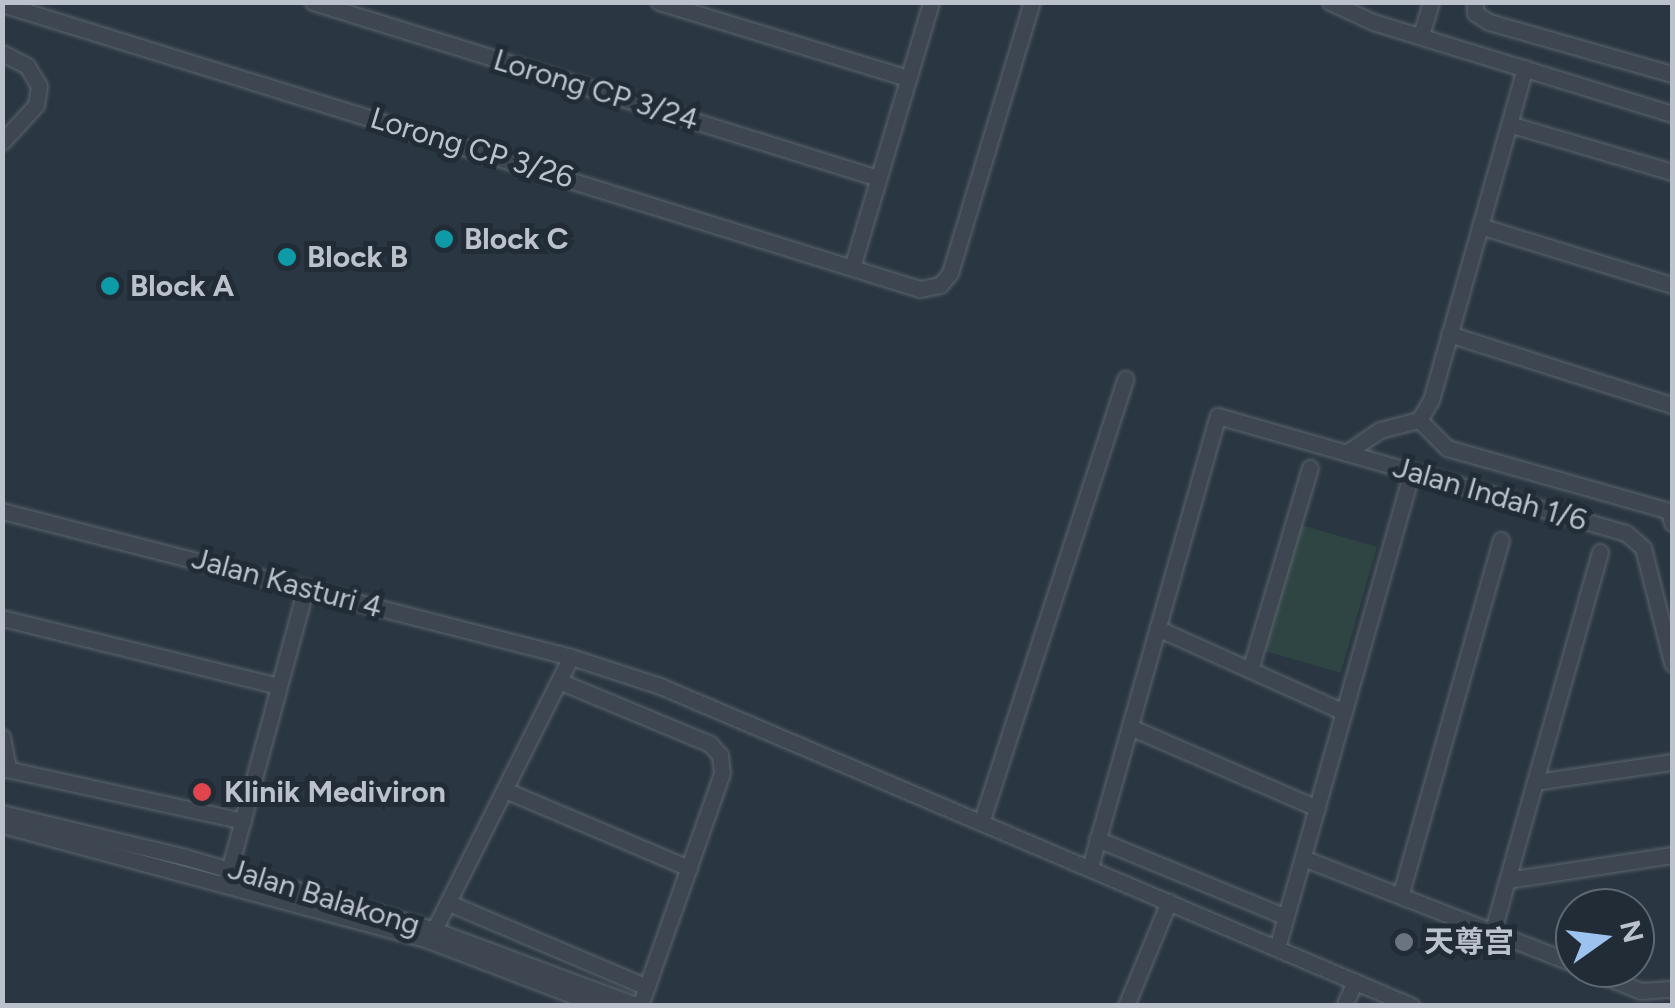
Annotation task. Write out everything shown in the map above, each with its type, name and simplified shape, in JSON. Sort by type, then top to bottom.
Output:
[{"type":"street","name":"Lorong CP 3/24","points":[[313,2],[878,178]]},
{"type":"street","points":[[659,2],[908,78]]},
{"type":"street","points":[[853,264],[931,2]]},
{"type":"street","name":"Lorong CP 3/26","points":[[2,4],[853,264],[920,290],[940,284],[950,272],[1032,2]]},
{"type":"street","points":[[1330,2],[1421,35],[1672,114]]},
{"type":"street","points":[[1421,35],[1431,2]]},
{"type":"street","points":[[1475,2],[1476,13],[1488,22],[1672,74]]},
{"type":"street","points":[[2,53],[27,66],[38,86],[36,106],[2,142]]},
{"type":"street","points":[[1419,420],[1449,334],[1525,68]]},
{"type":"street","points":[[1509,124],[1672,172]]},
{"type":"street","points":[[1480,226],[1672,284]]},
{"type":"street","points":[[1449,334],[1672,405]]},
{"type":"street","points":[[982,820],[1124,379]]},
{"type":"street","name":"Jalan Indah 1/6","points":[[1157,628],[1218,416],[1626,532],[1642,548],[1672,663]]},
{"type":"street","points":[[1346,453],[1380,430],[1419,420]]},
{"type":"street","points":[[1419,420],[1446,448],[1669,511],[1672,523]]},
{"type":"street","points":[[1250,670],[1310,468]]},
{"type":"street","points":[[1277,948],[1412,472]]},
{"type":"street","name":"Jalan Kasturi 4","points":[[2,510],[571,657]]},
{"type":"street","points":[[1401,893],[1500,540]]},
{"type":"street","points":[[1493,930],[1600,552]]},
{"type":"street","points":[[228,876],[306,588]]},
{"type":"street","points":[[2,618],[279,686]]},
{"type":"street","points":[[1090,867],[1157,628],[1344,712]]},
{"type":"street","points":[[434,930],[571,657],[660,686],[1412,1006]]},
{"type":"street","points":[[559,681],[710,744],[720,755],[722,772],[639,1006]]},
{"type":"street","points":[[1130,727],[1317,808]]},
{"type":"street","points":[[2,737],[6,768],[242,821]]},
{"type":"street","points":[[1535,782],[1672,762]]},
{"type":"street","points":[[505,790],[688,868]]},
{"type":"street","name":"Jalan Balakong","points":[[2,814],[434,930],[639,1006]]},
{"type":"street","name":"Jalan Balakong","points":[[2,825],[228,876],[439,944],[601,1006]]},
{"type":"street","points":[[1098,839],[1286,917]]},
{"type":"street","points":[[1507,880],[1672,855]]},
{"type":"street","points":[[1303,858],[1555,956]]},
{"type":"street","points":[[1126,1006],[1169,901]]},
{"type":"street","points":[[449,903],[647,988]]},
{"type":"street","points":[[1344,1006],[1355,981]]},
{"type":"street","points":[[1632,988],[1641,992],[1672,989]]},
{"type":"green space","points":[[1301,525],[1377,547],[1341,673],[1265,651]]},
{"type":"place","name":"Block C","points":[[444,239]]},
{"type":"place","name":"Block B","points":[[287,257]]},
{"type":"place","name":"Block A","points":[[110,286]]},
{"type":"place","name":"Klinik Mediviron","points":[[202,792]]},
{"type":"place","name":"天尊宫","points":[[1404,942]]}]
